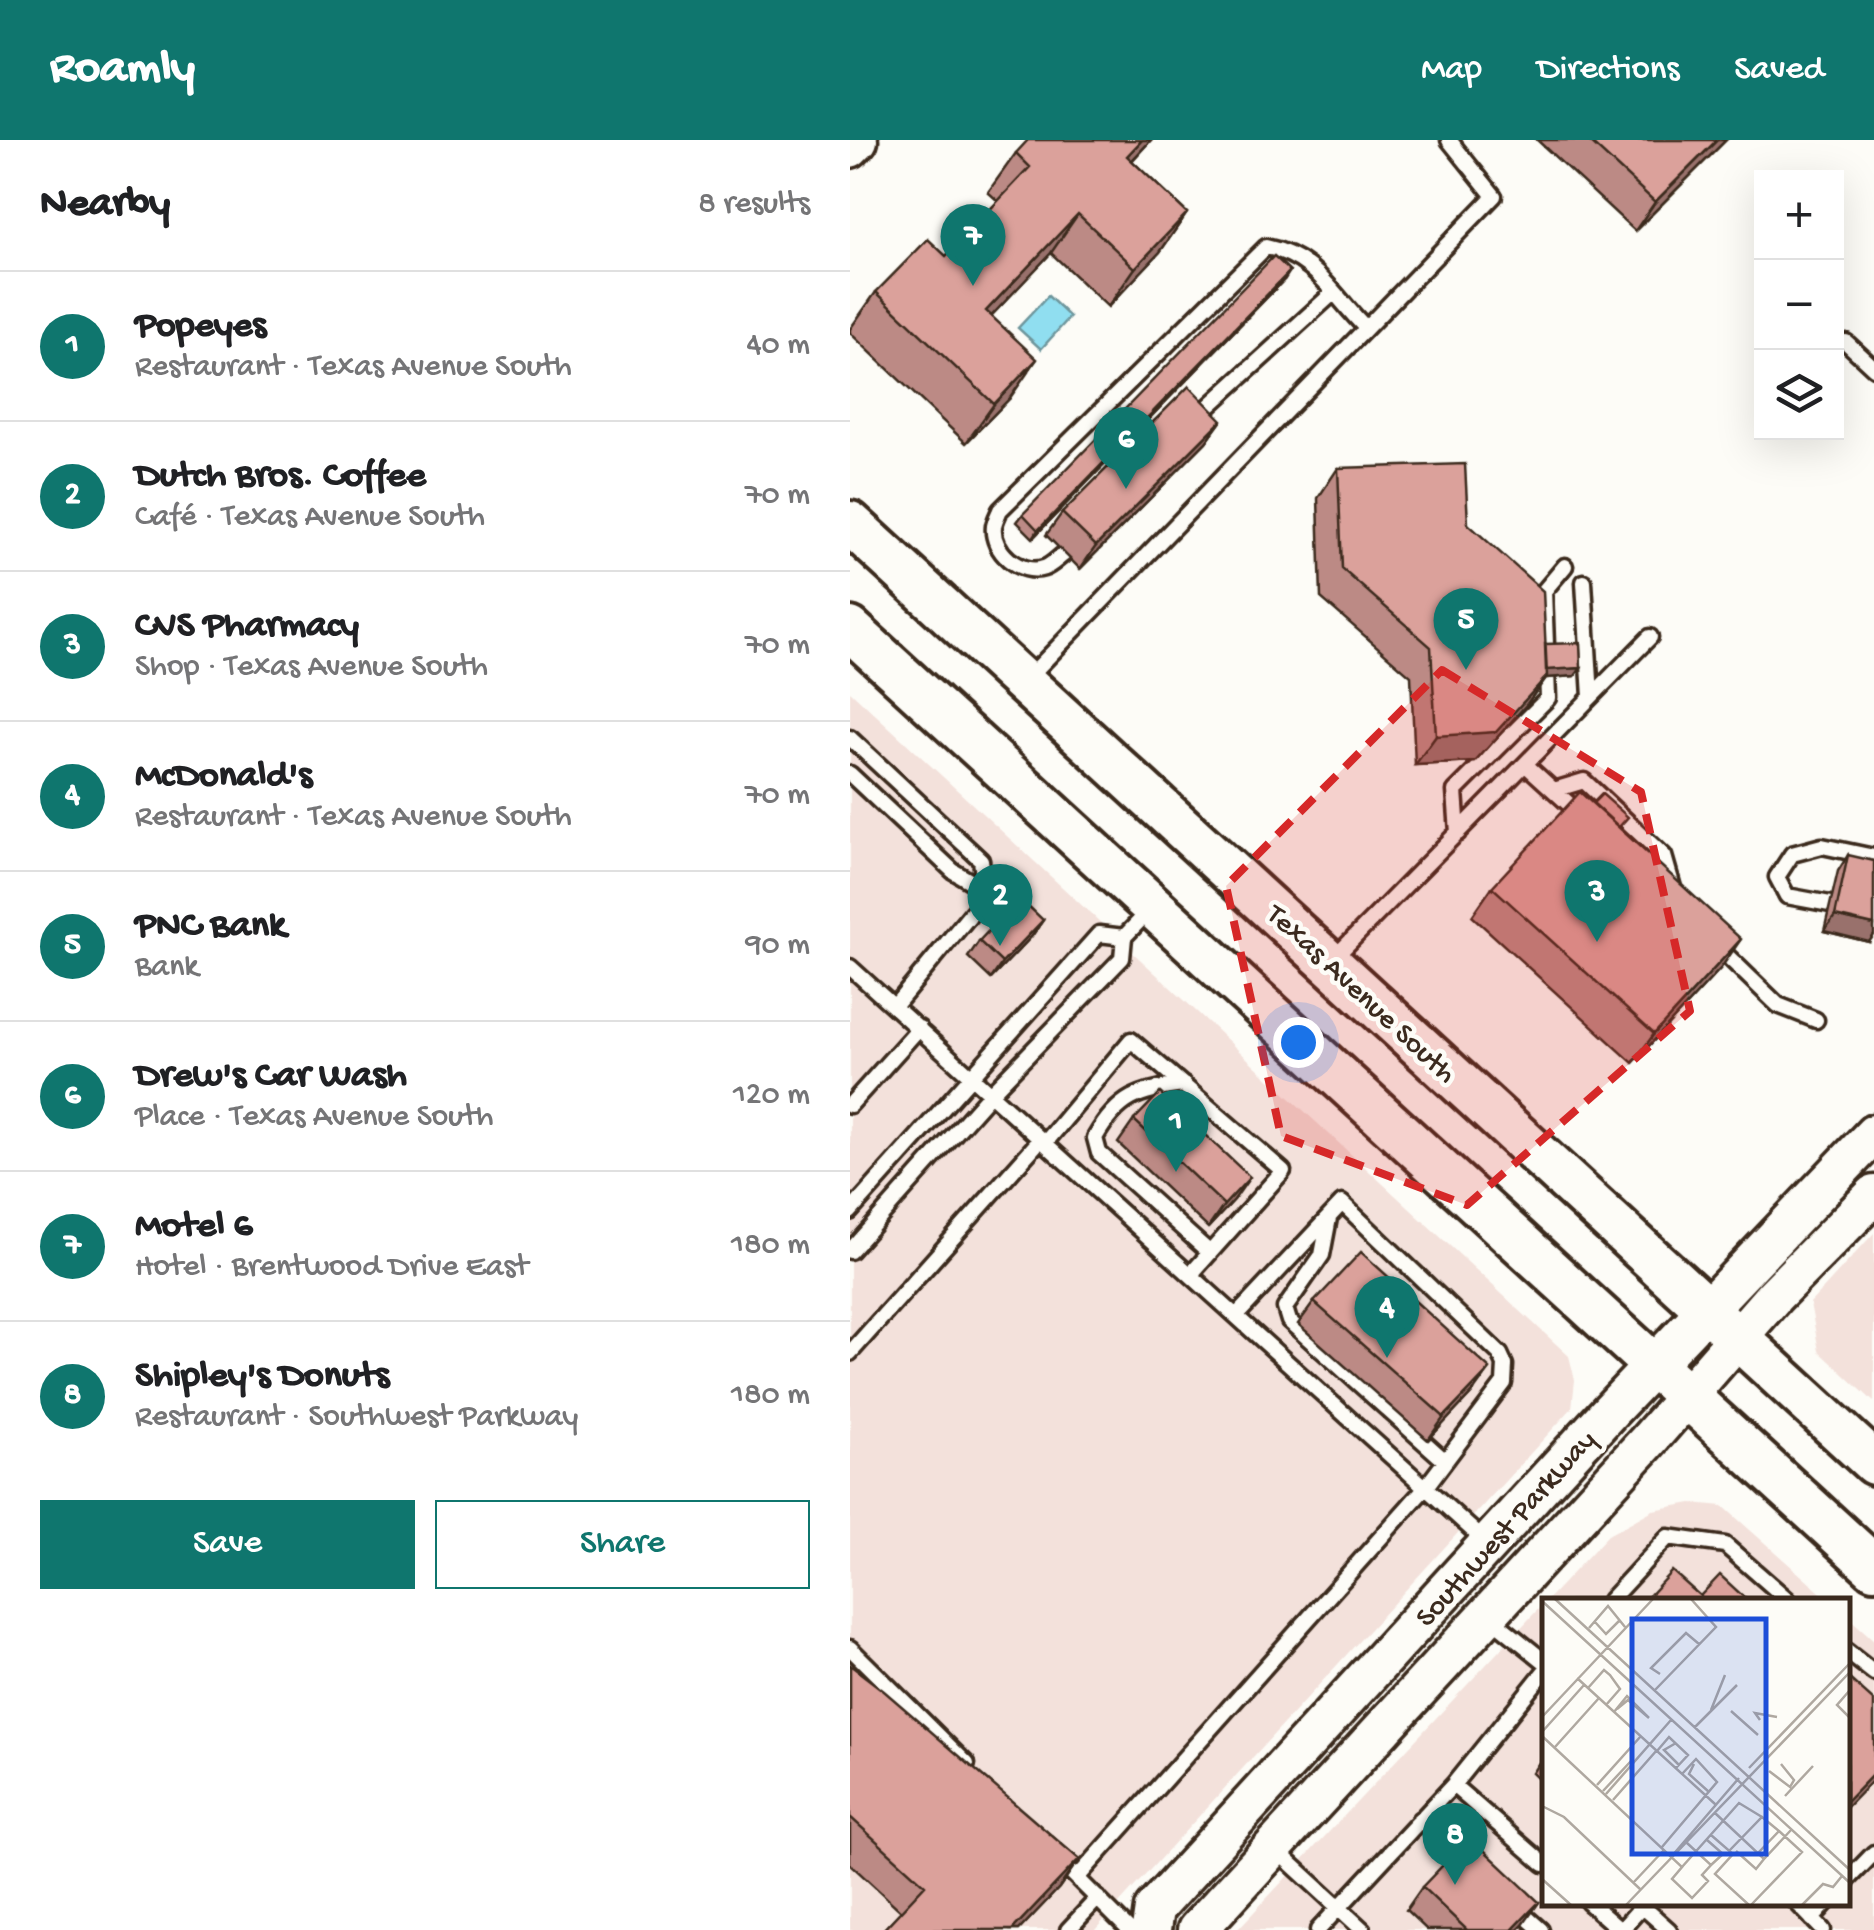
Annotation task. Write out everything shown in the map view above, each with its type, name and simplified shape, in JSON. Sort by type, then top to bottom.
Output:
[{"type":"main road","points":[[850,148],[858,140]]},
{"type":"main road","name":"Texas Avenue South","points":[[850,522],[1874,1463]]},
{"type":"main road","points":[[850,629],[1138,922],[1654,1366],[1874,1567]]},
{"type":"main road","name":"Southwest Parkway","points":[[1197,1930],[1687,1395],[1723,1323],[1874,1134]]},
{"type":"main road","name":"Southwest Parkway","points":[[1151,1930],[1154,1909],[1654,1366],[1723,1323],[1874,1195]]},
{"type":"lane","points":[[1025,681],[1494,196],[1449,140]]},
{"type":"lane","points":[[1064,554],[1046,568],[1029,570],[1014,564],[995,538],[994,526],[1000,510],[1266,246],[1287,251],[1319,272],[1332,294],[1366,328]]},
{"type":"lane","points":[[1188,425],[1332,294]]},
{"type":"lane","points":[[1846,342],[1874,368]]},
{"type":"lane","points":[[1458,833],[1455,790],[1548,698],[1544,591],[1565,566]]},
{"type":"lane","points":[[1584,582],[1591,697]]},
{"type":"lane","points":[[1330,962],[1650,637]]},
{"type":"lane","points":[[850,738],[981,860],[985,890],[979,904],[894,1007]]},
{"type":"lane","points":[[1526,765],[1583,816]]},
{"type":"lane","points":[[850,774],[953,871],[985,890]]},
{"type":"lane","points":[[1554,790],[1584,781],[1664,856],[1680,911],[1656,887]]},
{"type":"lane","points":[[1830,904],[1787,896],[1777,877],[1792,854],[1822,846],[1874,857]]},
{"type":"lane","points":[[850,1212],[1100,934],[1138,922]]},
{"type":"lane","points":[[850,1252],[990,1094],[1122,958],[1138,922]]},
{"type":"lane","points":[[1708,938],[1778,1005],[1816,1020]]},
{"type":"lane","points":[[850,967],[1489,1544]]},
{"type":"lane","points":[[850,1105],[919,1028]]},
{"type":"lane","points":[[850,1354],[1131,1040],[1283,1170],[1191,1274]]},
{"type":"lane","points":[[1184,1085],[1149,1089],[1124,1101],[1107,1116],[1095,1138],[1100,1153],[1210,1253]]},
{"type":"lane","points":[[1130,1930],[1072,1872],[1425,1488],[1504,1382],[1505,1366],[1500,1354],[1342,1203],[1236,1316]]},
{"type":"lane","points":[[1329,1217],[1322,1255],[1286,1308],[1289,1321],[1445,1461]]},
{"type":"lane","points":[[1612,1598],[1668,1537],[1725,1545],[1786,1598]]},
{"type":"lane","points":[[1487,1615],[1542,1659]]},
{"type":"lane","points":[[850,1648],[973,1770]]},
{"type":"lane","points":[[1849,1653],[1874,1674]]},
{"type":"lane","points":[[1318,1930],[1453,1785],[1542,1674]]},
{"type":"lane","points":[[1453,1785],[1542,1862]]},
{"type":"lane","points":[[1420,1819],[1474,1868]]},
{"type":"lane","points":[[1273,1847],[1363,1930]]},
{"type":"lane","points":[[1849,1879],[1874,1853]]},
{"type":"lane","points":[[1500,1893],[1540,1930]]},
{"type":"lane","points":[[1068,1930],[1098,1898]]},
{"type":"lane","points":[[1594,1905],[1621,1930],[1643,1905]]},
{"type":"lane","points":[[1645,1905],[1668,1930]]},
{"type":"lane","points":[[1799,1905],[1818,1924]]},
{"type":"highlighted area","points":[[1442,670],[1641,792],[1690,1011],[1467,1205],[1281,1136],[1226,886]]},
{"type":"shaded area","points":[[850,691],[1569,1356],[1575,1380],[1572,1408],[1095,1930],[850,1930]]},
{"type":"shaded area","points":[[1874,1233],[1874,1402],[1819,1351],[1810,1303]]},
{"type":"shaded area","points":[[1692,1503],[1723,1506],[1827,1598],[1549,1598],[1608,1535],[1653,1510]]},
{"type":"shaded area","points":[[1542,1605],[1542,1905],[1849,1905],[1849,1618],[1874,1640],[1874,1930],[1237,1930]]},
{"type":"water","points":[[1048,296],[1070,317],[1041,349],[1018,328]]},
{"type":"building","points":[[1028,140],[1142,140],[1127,156],[1187,213],[1135,268],[1078,214],[986,311],[1037,359],[994,404],[876,292],[928,239],[946,256],[1030,167],[1016,153]]},
{"type":"building","points":[[1588,140],[1717,140],[1655,202]]},
{"type":"building","points":[[1274,256],[1290,271],[1038,530],[1023,514]]},
{"type":"building","points":[[1189,386],[1222,420],[1096,546],[1062,513]]},
{"type":"building","points":[[1465,464],[1468,524],[1543,591],[1547,676],[1496,732],[1436,736],[1431,647],[1342,569],[1338,468]]},
{"type":"building","points":[[1580,643],[1581,668],[1546,670],[1545,644]]},
{"type":"building","points":[[1580,792],[1741,939],[1654,1034],[1492,887]]},
{"type":"building","points":[[1602,794],[1628,817],[1619,827],[1593,803]]},
{"type":"building","points":[[1848,855],[1874,861],[1874,925],[1835,916]]},
{"type":"building","points":[[1020,898],[1043,920],[1002,963],[979,941]]},
{"type":"building","points":[[1160,1093],[1250,1177],[1224,1205],[1134,1120]]},
{"type":"building","points":[[1361,1252],[1490,1369],[1444,1417],[1314,1302]]},
{"type":"building","points":[[1672,1571],[1700,1596],[1720,1575],[1745,1598],[1647,1598]]},
{"type":"building","points":[[850,1665],[1079,1859],[1012,1930],[883,1930],[925,1885],[850,1817]]},
{"type":"building","points":[[1849,1679],[1874,1701],[1874,1773],[1849,1799]]},
{"type":"building","points":[[1470,1837],[1539,1902],[1512,1930],[1467,1930],[1422,1887]]},
{"type":"place","name":"Motel 6","points":[[973,286]]},
{"type":"place","name":"Drew's Car Wash","points":[[1126,489]]},
{"type":"place","name":"PNC Bank","points":[[1466,670]]},
{"type":"place","name":"CVS Pharmacy","points":[[1597,942]]},
{"type":"place","name":"Dutch Bros. Coffee","points":[[1000,946]]},
{"type":"place","name":"Popeyes","points":[[1176,1172]]},
{"type":"place","name":"McDonald's","points":[[1387,1358]]},
{"type":"place","name":"Shipley's Donuts","points":[[1455,1885]]}]
